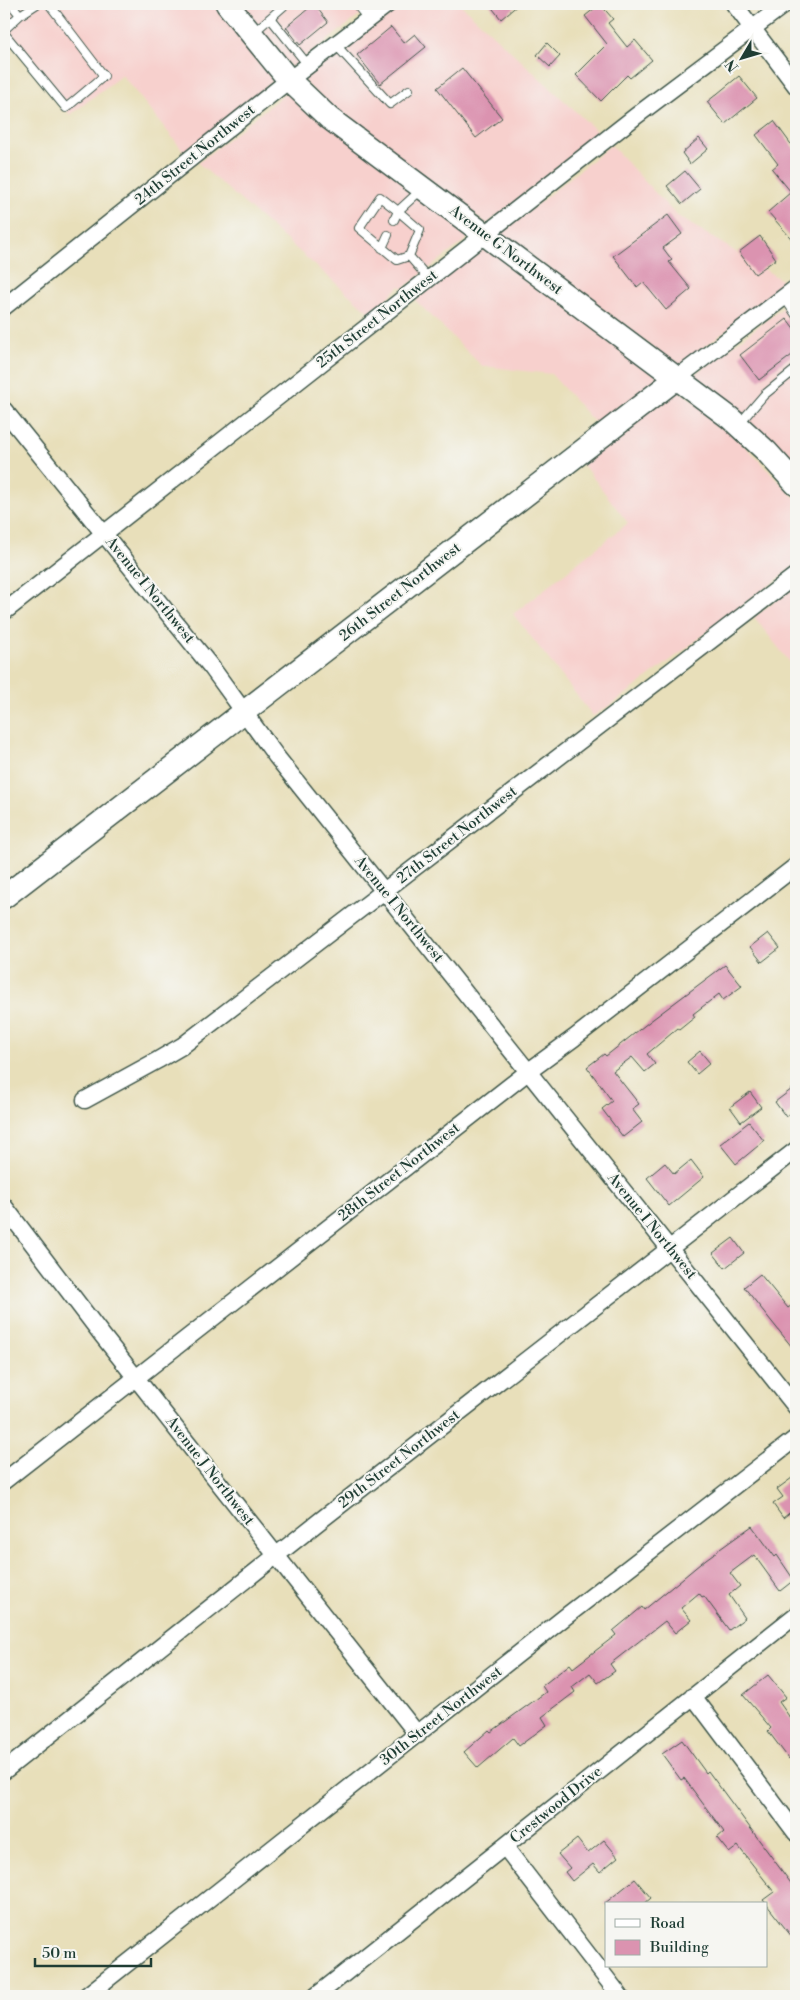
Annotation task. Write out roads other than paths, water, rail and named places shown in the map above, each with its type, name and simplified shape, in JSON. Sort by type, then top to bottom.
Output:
[{"type":"street","name":"Avenue G Northwest","points":[[227,4],[288,80],[329,118],[738,425],[766,451],[796,484]]},
{"type":"street","name":"24th Street Northwest","points":[[4,307],[288,80],[388,4]]},
{"type":"street","points":[[734,4],[796,86]]},
{"type":"street","name":"25th Street Northwest","points":[[4,612],[636,116],[784,4]]},
{"type":"street","name":"26th Street Northwest","points":[[4,897],[790,292]]},
{"type":"street","name":"Avenue I Northwest","points":[[4,410],[212,668],[276,756],[796,1407]]},
{"type":"street","name":"27th Street Northwest","points":[[84,1100],[182,1046],[796,575]]},
{"type":"street","name":"28th Street Northwest","points":[[4,1481],[136,1376],[796,866]]},
{"type":"street","name":"29th Street Northwest","points":[[4,1771],[669,1247],[796,1150]]},
{"type":"street","name":"Avenue J Northwest","points":[[4,1206],[418,1735]]},
{"type":"street","name":"30th Street Northwest","points":[[86,1996],[558,1623],[796,1438]]},
{"type":"street","name":"Crestwood Drive","points":[[316,1996],[796,1615]]},
{"type":"street","points":[[692,1696],[796,1833]]},
{"type":"street","points":[[505,1846],[620,1996]]},
{"type":"lane","points":[[10,4],[20,15]]},
{"type":"lane","points":[[37,4],[20,15],[4,32],[66,108],[104,76],[48,4]]},
{"type":"lane","points":[[251,34],[286,4]]},
{"type":"lane","points":[[356,4],[368,19]]},
{"type":"lane","points":[[270,18],[308,65]]},
{"type":"lane","points":[[335,44],[390,104],[409,90]]},
{"type":"lane","points":[[394,220],[398,211],[424,188]]},
{"type":"lane","points":[[380,198],[420,230],[410,256],[397,260],[359,228],[380,198]]},
{"type":"lane","points":[[382,248],[388,235]]},
{"type":"lane","points":[[410,256],[429,279]]},
{"type":"lane","points":[[790,292],[796,315]]},
{"type":"lane","points":[[738,425],[764,395],[796,369]]}]
